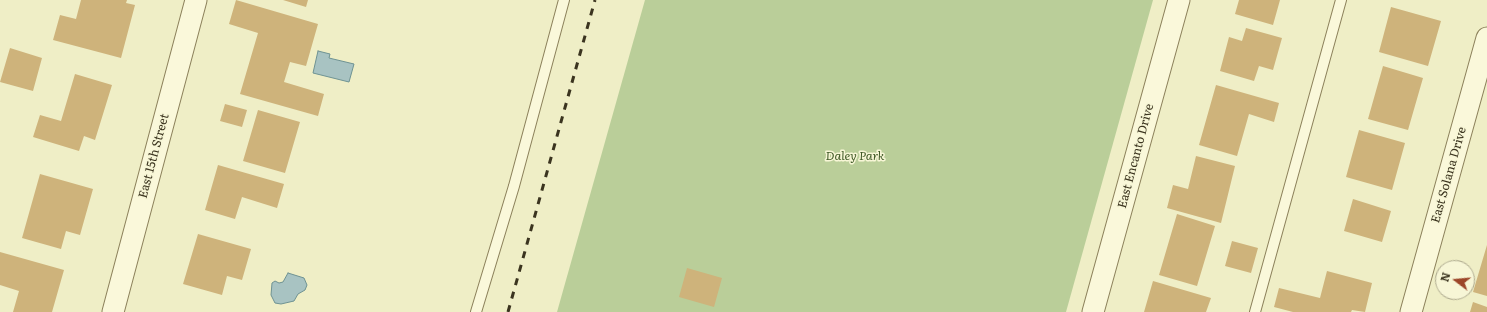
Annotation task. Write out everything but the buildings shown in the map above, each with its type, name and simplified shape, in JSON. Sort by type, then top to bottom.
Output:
[{"type":"street","name":"East 15th Street","points":[[113,312],[196,0]]},
{"type":"street","name":"East Encanto Drive","points":[[1093,312],[1179,0]]},
{"type":"street","name":"East Solana Drive","points":[[1410,312],[1487,38]]},
{"type":"lane","points":[[476,312],[514,186],[564,0]]},
{"type":"lane","points":[[1255,312],[1341,0]]},
{"type":"green space","name":"Daley Park","points":[[645,0],[1153,0],[1066,312],[557,312]]},
{"type":"water","points":[[318,51],[330,54],[329,58],[354,64],[349,82],[313,73]]},
{"type":"water","points":[[288,273],[304,278],[307,285],[305,290],[298,294],[294,301],[281,304],[275,303],[271,295],[272,283],[275,281],[279,283],[283,282]]},
{"type":"railway","points":[[508,312],[595,0]]}]
